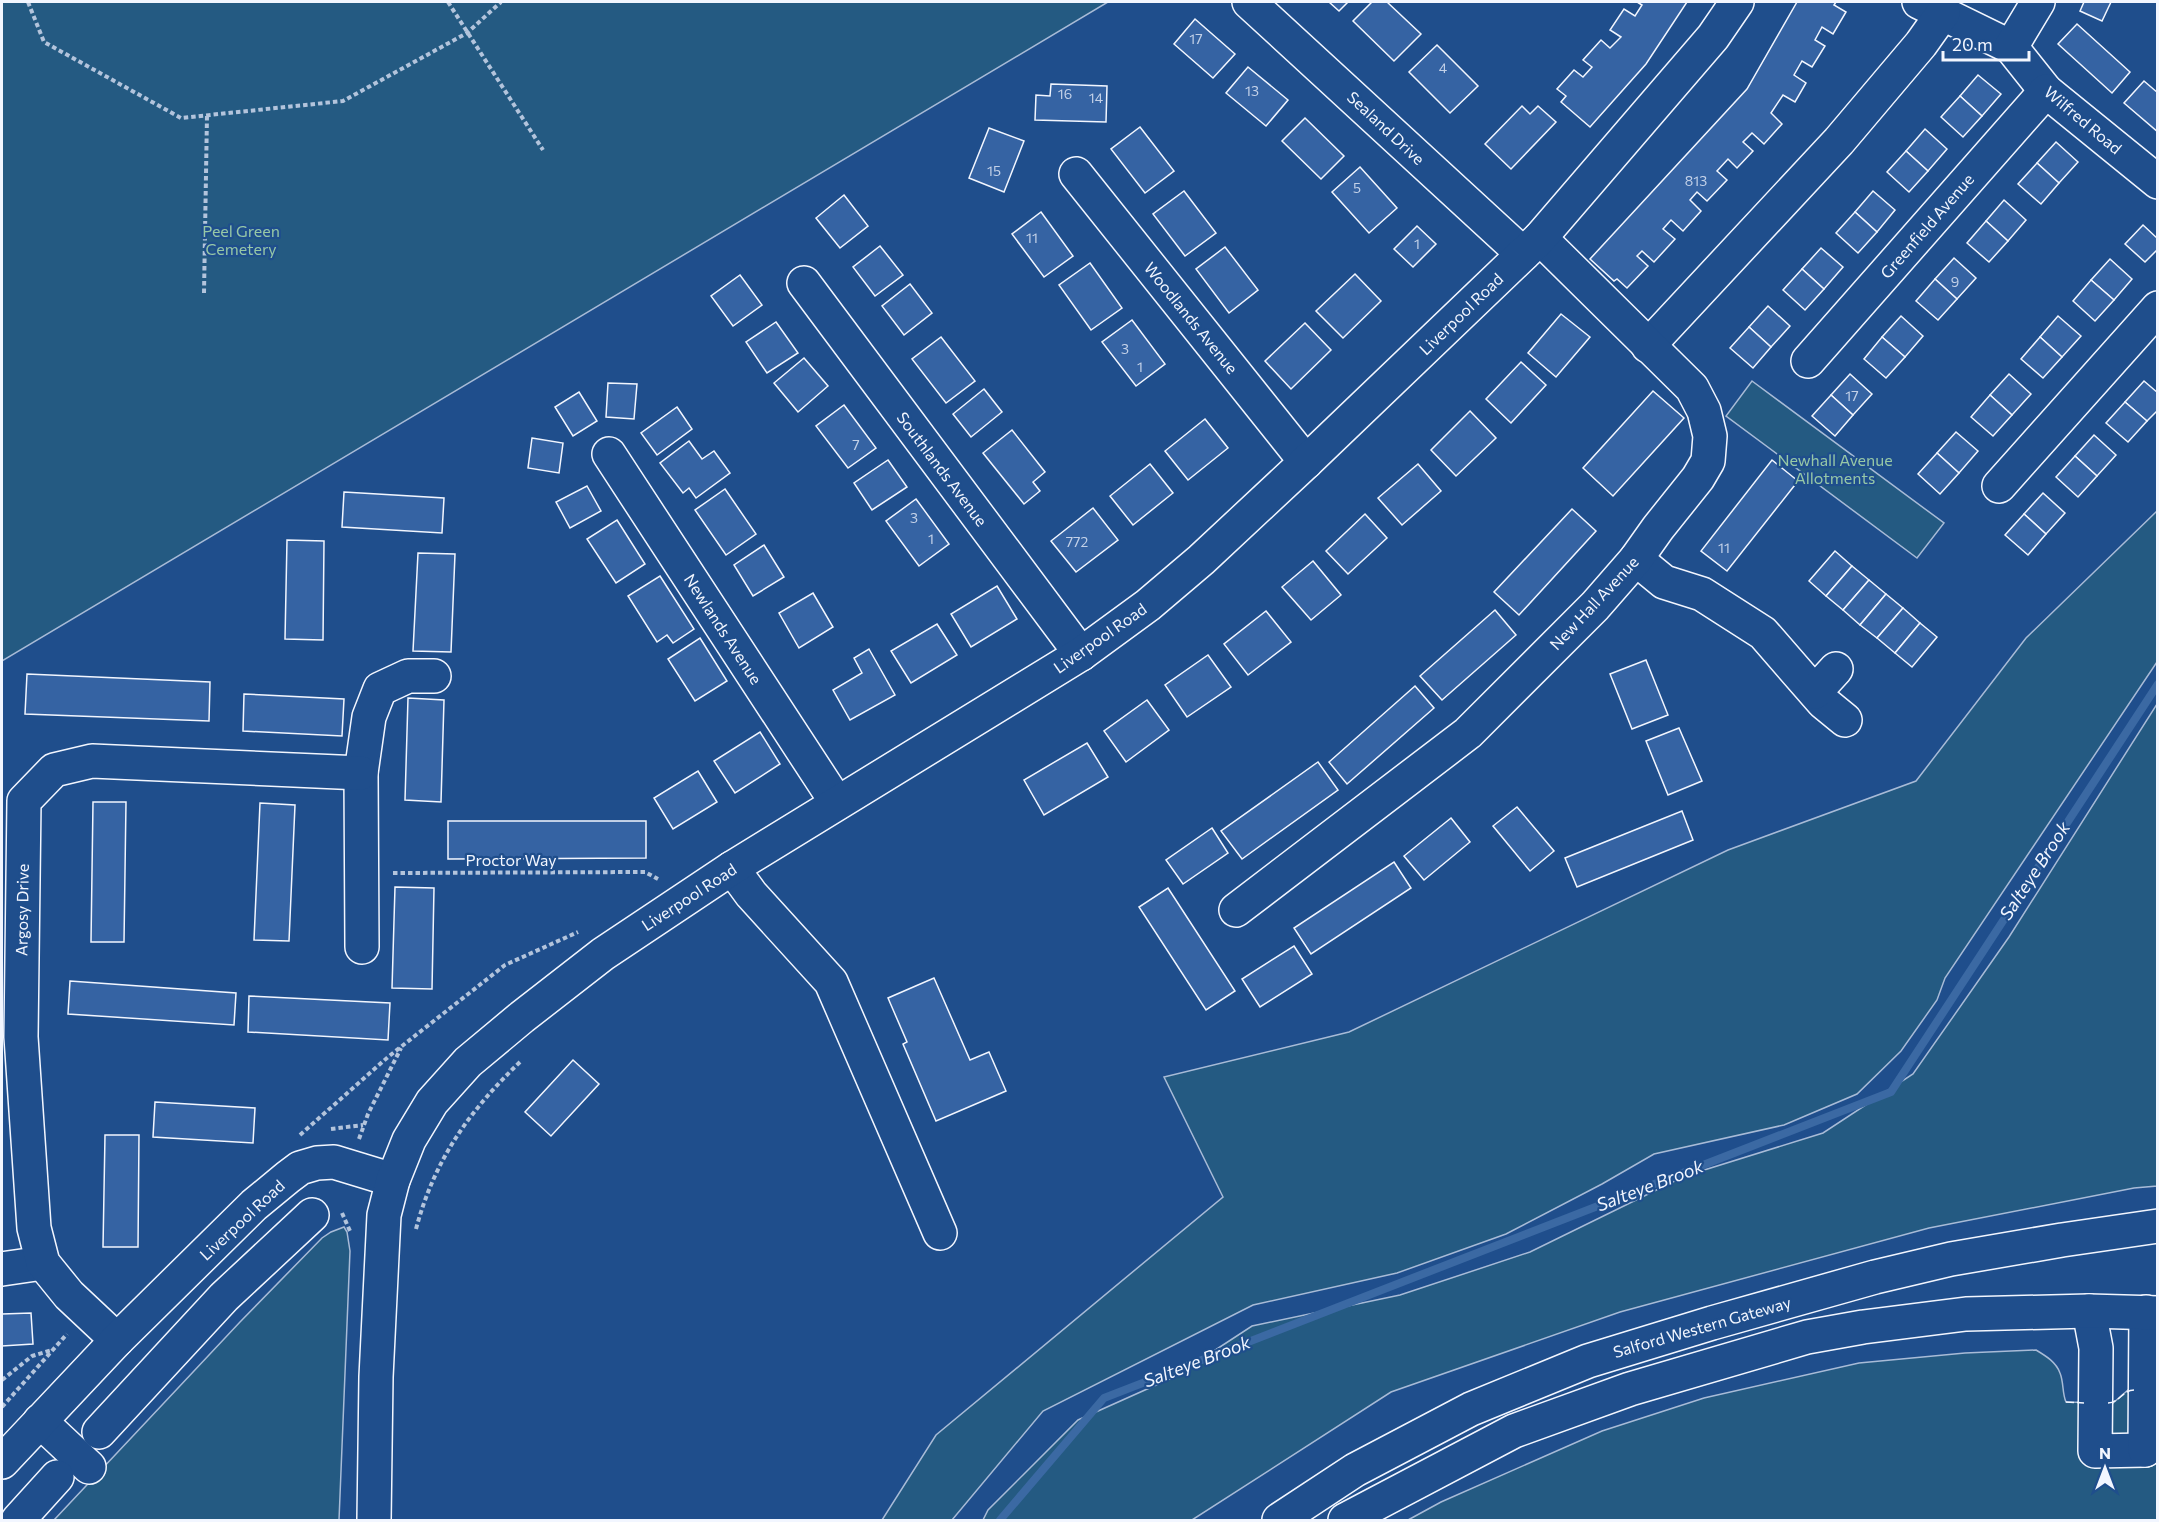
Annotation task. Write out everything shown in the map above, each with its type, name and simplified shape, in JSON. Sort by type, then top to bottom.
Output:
[{"type":"main road","name":"Sealand Drive","points":[[1249,2],[1531,246]]},
{"type":"main road","name":"Liverpool Road","points":[[374,1521],[376,1377],[384,1215],[393,1180],[409,1140],[432,1102],[468,1062],[603,954],[732,868],[1081,654],[1148,605],[1201,560],[1306,462],[1531,246],[1713,37],[1737,2]]},
{"type":"main road","points":[[2011,46],[2038,2]]},
{"type":"main road","points":[[1648,346],[1839,141],[1921,44],[1931,7]]},
{"type":"main road","name":"Wilfred Road","points":[[1931,7],[2011,46],[2046,91],[2157,182]]},
{"type":"main road","name":"Greenfield Avenue","points":[[1808,361],[2046,91]]},
{"type":"main road","name":"Woodlands Avenue","points":[[1076,174],[1306,462]]},
{"type":"main road","name":"New Hall Avenue","points":[[1236,910],[1468,733],[1595,606],[1636,559],[1698,478],[1708,461],[1710,436],[1700,404],[1692,388],[1648,346],[1531,246]]},
{"type":"main road","name":"Southlands Avenue","points":[[804,283],[1081,654]]},
{"type":"main road","points":[[1999,486],[2157,308]]},
{"type":"main road","name":"Newlands Avenue","points":[[609,454],[837,803]]},
{"type":"main road","points":[[1636,559],[1664,582],[1702,594],[1763,633],[1825,680],[1823,702],[1845,720]]},
{"type":"main road","points":[[362,947],[361,773],[369,717],[380,689],[408,676],[434,676]]},
{"type":"main road","name":"Argosy Drive","points":[[117,1340],[69,1295],[43,1263],[34,1228],[21,1037],[12,835],[24,801],[54,770],[92,761],[361,773]]},
{"type":"main road","points":[[732,868],[751,894],[831,982],[940,1233]]},
{"type":"main road","name":"Liverpool Road","points":[[2,1462],[117,1340],[254,1205],[300,1168],[317,1163],[334,1162],[393,1180]]},
{"type":"main road","points":[[99,1432],[224,1297],[312,1215]]},
{"type":"main road","name":"Salford Western Gateway","points":[[1279,1521],[1355,1470],[1460,1415],[1588,1361],[1875,1277],[1951,1259],[2157,1226]]},
{"type":"main road","points":[[2,1269],[43,1263]]},
{"type":"main road","points":[[1345,1521],[1514,1431],[1630,1389],[1807,1337],[1863,1327],[1966,1314],[2089,1311],[2152,1312],[2151,1438],[2095,1451],[2096,1348],[2089,1311]]},
{"type":"main road","points":[[40,1421],[89,1467]]},
{"type":"main road","points":[[18,1521],[57,1477]]},
{"type":"path","points":[[28,2],[45,42],[181,118],[343,101],[467,33],[501,2]]},
{"type":"path","points":[[448,2],[543,150]]},
{"type":"path","points":[[204,293],[207,115]]},
{"type":"path","name":"Proctor Way","points":[[362,873],[645,872],[658,879]]},
{"type":"path","points":[[297,1138],[403,1045],[505,965],[585,929]]},
{"type":"path","points":[[363,1125],[403,1045]]},
{"type":"path","points":[[414,1237],[434,1175],[446,1153],[484,1099],[527,1056]]},
{"type":"path","points":[[2,1407],[70,1331]]},
{"type":"path","points":[[2,1380],[32,1356],[53,1350]]},
{"type":"green space","name":"Peel Green Cemetery","points":[[2,2],[1108,2],[2,661]]},
{"type":"green space","name":"Newhall Avenue Allotments","points":[[1752,381],[1944,523],[1917,558],[1726,416]]},
{"type":"green space","points":[[2157,511],[2157,662],[1945,978],[1937,1000],[1901,1051],[1857,1094],[1784,1125],[1654,1154],[1506,1234],[1397,1273],[1253,1305],[1043,1411],[952,1520],[882,1520],[936,1435],[1223,1197],[1164,1077],[1349,1032],[1728,850],[1916,781],[2026,638]]},
{"type":"green space","points":[[2157,704],[2157,1186],[2134,1188],[1929,1228],[1620,1312],[1391,1392],[1192,1520],[983,1520],[988,1510],[1078,1420],[1174,1377],[1252,1326],[1400,1295],[1530,1252],[1685,1176],[1823,1133],[1913,1074],[2009,937]]},
{"type":"green space","points":[[344,1227],[350,1251],[339,1520],[54,1520],[322,1238]]},
{"type":"green space","points":[[2036,1350],[2058,1369],[2066,1402],[2113,1403],[2128,1390],[2157,1390],[2157,1520],[1408,1520],[1441,1502],[1602,1431],[1704,1398],[1859,1363],[1965,1353]]},
{"type":"building","points":[[1329,2],[1348,2],[1339,11]]},
{"type":"building","points":[[1372,2],[1387,2],[1421,34],[1394,61],[1353,21]]},
{"type":"building","points":[[1637,2],[1687,2],[1646,64],[1590,127],[1561,102],[1566,96],[1557,89],[1574,70],[1583,77],[1592,67],[1583,60],[1601,40],[1610,48],[1621,37],[1610,30],[1624,9],[1635,16],[1642,5]]},
{"type":"building","points":[[1797,2],[1836,2],[1834,5],[1846,12],[1833,34],[1822,27],[1815,40],[1825,46],[1812,67],[1802,61],[1794,75],[1806,83],[1795,102],[1783,95],[1771,113],[1782,124],[1764,144],[1752,133],[1743,142],[1753,151],[1737,168],[1728,159],[1717,171],[1727,180],[1707,201],[1697,192],[1690,200],[1701,211],[1683,231],[1671,220],[1663,229],[1675,239],[1654,262],[1642,251],[1637,256],[1648,266],[1627,288],[1617,279],[1614,281],[1590,259],[1747,89]]},
{"type":"building","points":[[2084,2],[2111,2],[2102,21],[2080,11]]},
{"type":"building","points":[[1195,19],[1235,54],[1213,78],[1174,44]]},
{"type":"building","points":[[2077,24],[2130,72],[2112,93],[2058,44]]},
{"type":"building","points":[[1437,45],[1478,86],[1450,113],[1409,72]]},
{"type":"building","points":[[1248,67],[1288,100],[1266,126],[1226,93]]},
{"type":"building","points":[[1978,75],[2001,94],[1982,116],[1960,96]]},
{"type":"building","points":[[2144,81],[2158,93],[2158,132],[2124,103]]},
{"type":"building","points":[[1051,84],[1107,86],[1106,122],[1035,120],[1036,95],[1050,96]]},
{"type":"building","points":[[1960,96],[1982,116],[1963,137],[1941,117]]},
{"type":"building","points":[[1522,106],[1530,114],[1538,106],[1556,122],[1511,169],[1485,144]]},
{"type":"building","points":[[1305,118],[1344,156],[1321,179],[1282,141]]},
{"type":"building","points":[[1140,127],[1174,171],[1145,193],[1111,149]]},
{"type":"building","points":[[989,128],[1024,141],[1004,192],[969,178]]},
{"type":"building","points":[[1925,129],[1947,149],[1928,171],[1906,151]]},
{"type":"building","points":[[2056,142],[2078,162],[2059,183],[2037,163]]},
{"type":"building","points":[[1906,151],[1928,171],[1909,192],[1887,172]]},
{"type":"building","points":[[2037,163],[2059,183],[2041,204],[2018,184]]},
{"type":"building","points":[[1360,167],[1397,208],[1369,233],[1332,192]]},
{"type":"building","points":[[1184,191],[1216,233],[1185,256],[1153,214]]},
{"type":"building","points":[[1873,191],[1895,210],[1877,232],[1855,212]]},
{"type":"building","points":[[844,195],[868,226],[840,248],[816,218]]},
{"type":"building","points":[[2004,200],[2026,220],[2008,241],[1986,221]]},
{"type":"building","points":[[1041,212],[1073,256],[1044,277],[1012,234]]},
{"type":"building","points":[[1855,212],[1877,232],[1858,253],[1836,233]]},
{"type":"building","points":[[1986,221],[2008,241],[1989,262],[1967,243]]},
{"type":"building","points":[[2143,225],[2158,239],[2158,249],[2145,262],[2125,244]]},
{"type":"building","points":[[1417,226],[1436,244],[1413,267],[1394,249]]},
{"type":"building","points":[[880,246],[903,275],[875,296],[853,267]]},
{"type":"building","points":[[1225,247],[1258,290],[1229,313],[1196,269]]},
{"type":"building","points":[[1821,248],[1843,267],[1824,289],[1802,269]]},
{"type":"building","points":[[1954,258],[1976,278],[1957,299],[1935,279]]},
{"type":"building","points":[[2110,259],[2132,279],[2114,300],[2091,280]]},
{"type":"building","points":[[1090,263],[1122,308],[1091,330],[1059,285]]},
{"type":"building","points":[[1802,269],[1824,289],[1805,310],[1783,290]]},
{"type":"building","points":[[1355,274],[1381,301],[1343,338],[1316,311]]},
{"type":"building","points":[[740,275],[762,305],[733,326],[711,296]]},
{"type":"building","points":[[1935,279],[1957,299],[1938,320],[1916,301]]},
{"type":"building","points":[[2091,280],[2114,300],[2095,321],[2073,301]]},
{"type":"building","points":[[910,284],[932,313],[904,335],[882,306]]},
{"type":"building","points":[[1768,306],[1790,326],[1771,347],[1749,327]]},
{"type":"building","points":[[1561,314],[1590,337],[1556,377],[1528,353]]},
{"type":"building","points":[[1901,316],[1923,336],[1905,357],[1882,337]]},
{"type":"building","points":[[2058,316],[2081,336],[2062,357],[2040,337]]},
{"type":"building","points":[[1132,320],[1165,364],[1136,386],[1102,342]]},
{"type":"building","points":[[776,322],[798,353],[767,373],[746,342]]},
{"type":"building","points":[[1305,323],[1331,350],[1291,389],[1265,361]]},
{"type":"building","points":[[1749,327],[1771,347],[1753,368],[1730,348]]},
{"type":"building","points":[[941,337],[975,381],[946,403],[912,359]]},
{"type":"building","points":[[1882,337],[1905,357],[1886,378],[1864,359]]},
{"type":"building","points":[[2040,337],[2062,357],[2043,378],[2021,359]]},
{"type":"building","points":[[804,358],[828,386],[798,412],[774,383]]},
{"type":"building","points":[[1521,362],[1546,385],[1511,423],[1486,399]]},
{"type":"building","points":[[1850,374],[1872,394],[1853,415],[1831,395]]},
{"type":"building","points":[[2009,374],[2031,394],[2012,415],[1990,395]]},
{"type":"building","points":[[2144,381],[2158,393],[2158,410],[2147,421],[2125,402]]},
{"type":"building","points":[[608,383],[637,384],[634,419],[606,417]]},
{"type":"building","points":[[984,389],[1002,412],[971,437],[953,414]]},
{"type":"building","points":[[1653,391],[1684,418],[1613,496],[1583,468]]},
{"type":"building","points":[[579,392],[597,421],[573,436],[555,407]]},
{"type":"building","points":[[1831,395],[1853,415],[1835,436],[1812,416]]},
{"type":"building","points":[[1990,395],[2012,415],[1993,436],[1971,417]]},
{"type":"building","points":[[2125,402],[2147,421],[2128,442],[2106,423]]},
{"type":"building","points":[[844,405],[876,448],[848,468],[816,426]]},
{"type":"building","points":[[677,407],[692,429],[657,455],[641,433]]},
{"type":"building","points":[[1470,411],[1496,438],[1456,476],[1431,450]]},
{"type":"building","points":[[1205,419],[1228,448],[1188,480],[1165,451]]},
{"type":"building","points":[[1012,430],[1045,472],[1033,482],[1040,491],[1024,504],[983,453]]},
{"type":"building","points":[[1956,432],[1978,451],[1959,473],[1937,453]]},
{"type":"building","points":[[2094,435],[2116,455],[2097,476],[2075,456]]},
{"type":"building","points":[[532,438],[563,443],[559,473],[528,468]]},
{"type":"building","points":[[689,441],[702,459],[714,451],[730,473],[696,498],[689,488],[683,493],[660,463]]},
{"type":"building","points":[[1937,453],[1959,473],[1940,494],[1918,474]]},
{"type":"building","points":[[2075,456],[2097,476],[2078,497],[2056,477]]},
{"type":"building","points":[[888,460],[907,487],[872,510],[854,483]]},
{"type":"building","points":[[1772,460],[1798,481],[1727,571],[1701,551]]},
{"type":"building","points":[[1150,464],[1173,493],[1133,525],[1110,496]]},
{"type":"building","points":[[1418,464],[1441,491],[1402,525],[1378,498]]},
{"type":"building","points":[[587,486],[601,511],[570,528],[556,502]]},
{"type":"building","points":[[725,489],[756,534],[726,555],[695,510]]},
{"type":"building","points":[[344,492],[444,498],[442,533],[342,527]]},
{"type":"building","points":[[2043,493],[2065,513],[2046,534],[2024,514]]},
{"type":"building","points":[[916,499],[949,544],[919,566],[886,521]]},
{"type":"building","points":[[1093,508],[1118,540],[1076,572],[1051,541]]},
{"type":"building","points":[[1572,509],[1596,531],[1519,615],[1494,592]]},
{"type":"building","points":[[1365,514],[1387,538],[1348,574],[1326,551]]},
{"type":"building","points":[[2024,514],[2046,534],[2028,555],[2005,535]]},
{"type":"building","points":[[617,520],[645,564],[616,583],[587,539]]},
{"type":"building","points":[[287,540],[324,541],[323,640],[285,639]]},
{"type":"building","points":[[764,545],[784,577],[753,596],[734,565]]},
{"type":"building","points":[[1835,551],[1852,566],[1826,596],[1809,581]]},
{"type":"building","points":[[418,553],[455,554],[451,652],[413,651]]},
{"type":"building","points":[[1313,561],[1341,595],[1311,620],[1282,587]]},
{"type":"building","points":[[1852,566],[1869,580],[1843,610],[1826,596]]},
{"type":"building","points":[[660,576],[694,629],[673,643],[667,635],[657,642],[628,596]]},
{"type":"building","points":[[1869,580],[1886,594],[1860,625],[1843,610]]},
{"type":"building","points":[[997,586],[1017,619],[971,647],[951,614]]},
{"type":"building","points":[[813,593],[833,627],[799,648],[779,613]]},
{"type":"building","points":[[1886,594],[1903,608],[1877,638],[1860,625]]},
{"type":"building","points":[[1903,608],[1920,623],[1895,653],[1877,638]]},
{"type":"building","points":[[1495,610],[1516,635],[1442,700],[1420,676]]},
{"type":"building","points":[[1266,611],[1291,642],[1248,675],[1224,644]]},
{"type":"building","points":[[1920,623],[1937,637],[1912,667],[1895,653]]},
{"type":"building","points":[[937,624],[957,655],[911,683],[891,651]]},
{"type":"building","points":[[700,638],[727,681],[695,701],[668,659]]},
{"type":"building","points":[[869,649],[895,695],[850,720],[833,690],[862,673],[854,658]]},
{"type":"building","points":[[1208,655],[1231,687],[1187,717],[1165,685]]},
{"type":"building","points":[[1646,660],[1668,715],[1632,729],[1610,674]]},
{"type":"building","points":[[27,674],[210,682],[209,721],[25,714]]},
{"type":"building","points":[[1415,686],[1434,708],[1347,784],[1329,762]]},
{"type":"building","points":[[244,694],[344,699],[342,736],[243,731]]},
{"type":"building","points":[[408,698],[444,700],[441,802],[405,800]]},
{"type":"building","points":[[1147,700],[1169,730],[1126,762],[1104,731]]},
{"type":"building","points":[[1679,728],[1702,781],[1668,795],[1646,741]]},
{"type":"building","points":[[760,732],[780,764],[735,793],[714,761]]},
{"type":"building","points":[[1087,743],[1108,777],[1044,815],[1024,780]]},
{"type":"building","points":[[1318,762],[1338,790],[1242,859],[1221,831]]},
{"type":"building","points":[[698,771],[717,802],[673,829],[654,798]]},
{"type":"building","points":[[93,802],[126,802],[124,942],[91,942]]},
{"type":"building","points":[[260,803],[295,805],[289,941],[254,940]]},
{"type":"building","points":[[1517,807],[1554,851],[1530,871],[1493,826]]},
{"type":"building","points":[[1682,811],[1693,840],[1577,887],[1565,858]]},
{"type":"building","points":[[1451,818],[1470,842],[1424,880],[1404,856]]},
{"type":"building","points":[[448,821],[646,821],[646,858],[448,859]]},
{"type":"building","points":[[1212,828],[1228,853],[1183,884],[1166,860]]},
{"type":"building","points":[[1394,862],[1411,888],[1311,954],[1294,928]]},
{"type":"building","points":[[395,887],[434,888],[432,989],[392,988]]},
{"type":"building","points":[[1168,888],[1235,991],[1206,1010],[1139,907]]},
{"type":"building","points":[[1294,946],[1312,974],[1260,1007],[1242,979]]},
{"type":"building","points":[[934,978],[970,1060],[989,1052],[1006,1091],[936,1121],[903,1044],[907,1042],[888,998]]},
{"type":"building","points":[[70,981],[236,993],[234,1025],[68,1014]]},
{"type":"building","points":[[249,996],[390,1003],[388,1040],[248,1032]]},
{"type":"building","points":[[573,1060],[599,1084],[551,1136],[525,1112]]},
{"type":"building","points":[[155,1102],[255,1108],[253,1143],[153,1137]]},
{"type":"building","points":[[105,1135],[139,1135],[138,1247],[103,1247]]},
{"type":"building","points":[[31,1313],[33,1344],[2,1346],[2,1314]]},
{"type":"waterway","name":"Salteye Brook","points":[[1000,1520],[1104,1398],[1891,1092],[2158,684]]},
{"type":"fence","points":[[2108,1403],[2134,1390]]},
{"type":"fence","points":[[2066,1402],[2084,1403]]}]
